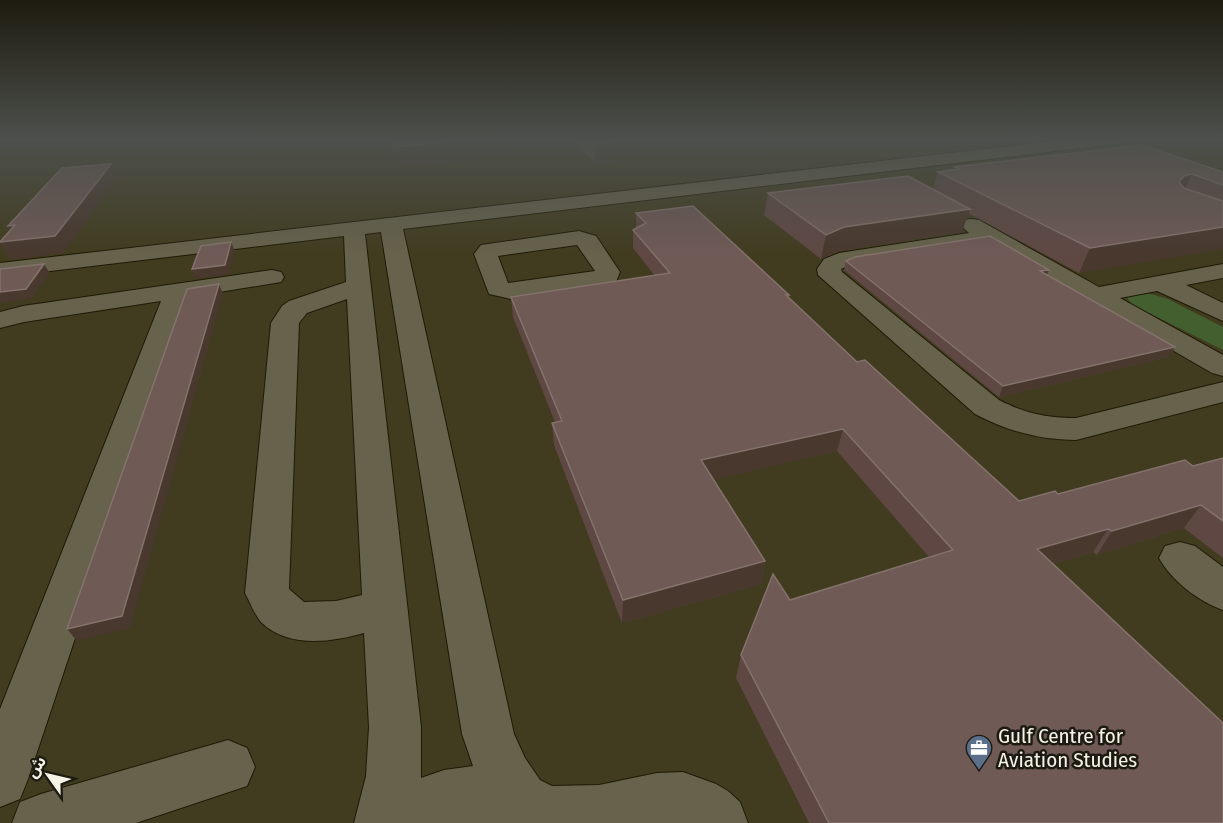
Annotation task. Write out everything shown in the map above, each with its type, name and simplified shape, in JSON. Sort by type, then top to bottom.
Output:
[{"type":"lane","points":[[0,252],[559,191],[652,177]]},
{"type":"lane","points":[[0,270],[790,177]]},
{"type":"lane","points":[[532,208],[551,241]]},
{"type":"lane","points":[[506,210],[523,244]]},
{"type":"lane","points":[[948,212],[1223,367]]},
{"type":"lane","points":[[373,226],[359,286],[396,750],[394,776],[384,823]]},
{"type":"lane","points":[[373,226],[488,734],[505,778],[540,813]]},
{"type":"lane","points":[[990,236],[848,258],[832,264],[829,269],[830,275],[980,402],[1008,418],[1031,425],[1055,429],[1076,429],[1223,392]]},
{"type":"lane","points":[[586,239],[608,272],[607,277],[501,291],[497,287],[486,252],[492,248],[523,244],[586,239]]},
{"type":"lane","points":[[1095,296],[1223,271]]},
{"type":"lane","points":[[0,320],[23,314],[272,277]]},
{"type":"lane","points":[[1160,283],[1218,308]]},
{"type":"lane","points":[[359,286],[298,307],[291,312],[285,323],[267,593],[273,606],[286,616],[304,622],[326,623],[385,608]]},
{"type":"lane","points":[[0,779],[178,291]]},
{"type":"lane","points":[[1180,558],[1223,592]]},
{"type":"lane","points":[[41,823],[228,766]]},
{"type":"lane","points":[[395,823],[427,804],[452,796],[498,794],[540,813],[572,816],[598,814],[664,799],[682,801],[701,808],[719,823]]},
{"type":"shaded area","points":[[0,177],[1223,177],[1223,823],[0,823]]},
{"type":"green space","points":[[1144,292],[1168,299],[1223,327],[1223,350],[1133,305],[1127,298],[1128,295]]},
{"type":"building","points":[[53,177],[101,177],[55,236],[0,242],[15,225],[8,226]]},
{"type":"building","points":[[911,177],[970,209],[844,227],[826,235],[768,193]]},
{"type":"building","points":[[949,177],[1183,177],[1179,182],[1184,188],[1223,201],[1223,227],[1090,248]]},
{"type":"building","points":[[1202,177],[1223,177],[1223,185]]},
{"type":"building","points":[[693,206],[857,362],[865,360],[1019,501],[1055,491],[1058,494],[1185,460],[1193,466],[1223,458],[1223,521],[1201,505],[1112,531],[1108,529],[1037,549],[1223,723],[1223,823],[829,823],[741,655],[773,574],[790,600],[953,550],[843,429],[701,460],[765,561],[623,600],[552,423],[562,421],[511,297],[670,273],[633,230],[646,223],[636,213]]},
{"type":"building","points":[[990,236],[1049,270],[1040,271],[1175,347],[1003,386],[846,261],[855,257]]},
{"type":"building","points":[[231,242],[225,265],[192,269],[201,246]]},
{"type":"building","points":[[44,264],[26,289],[0,292],[0,269]]},
{"type":"building","points":[[219,284],[122,616],[67,629],[187,289]]},
{"type":"place","name":"Gulf Centre for Aviation Studies","points":[[979,771]]}]
